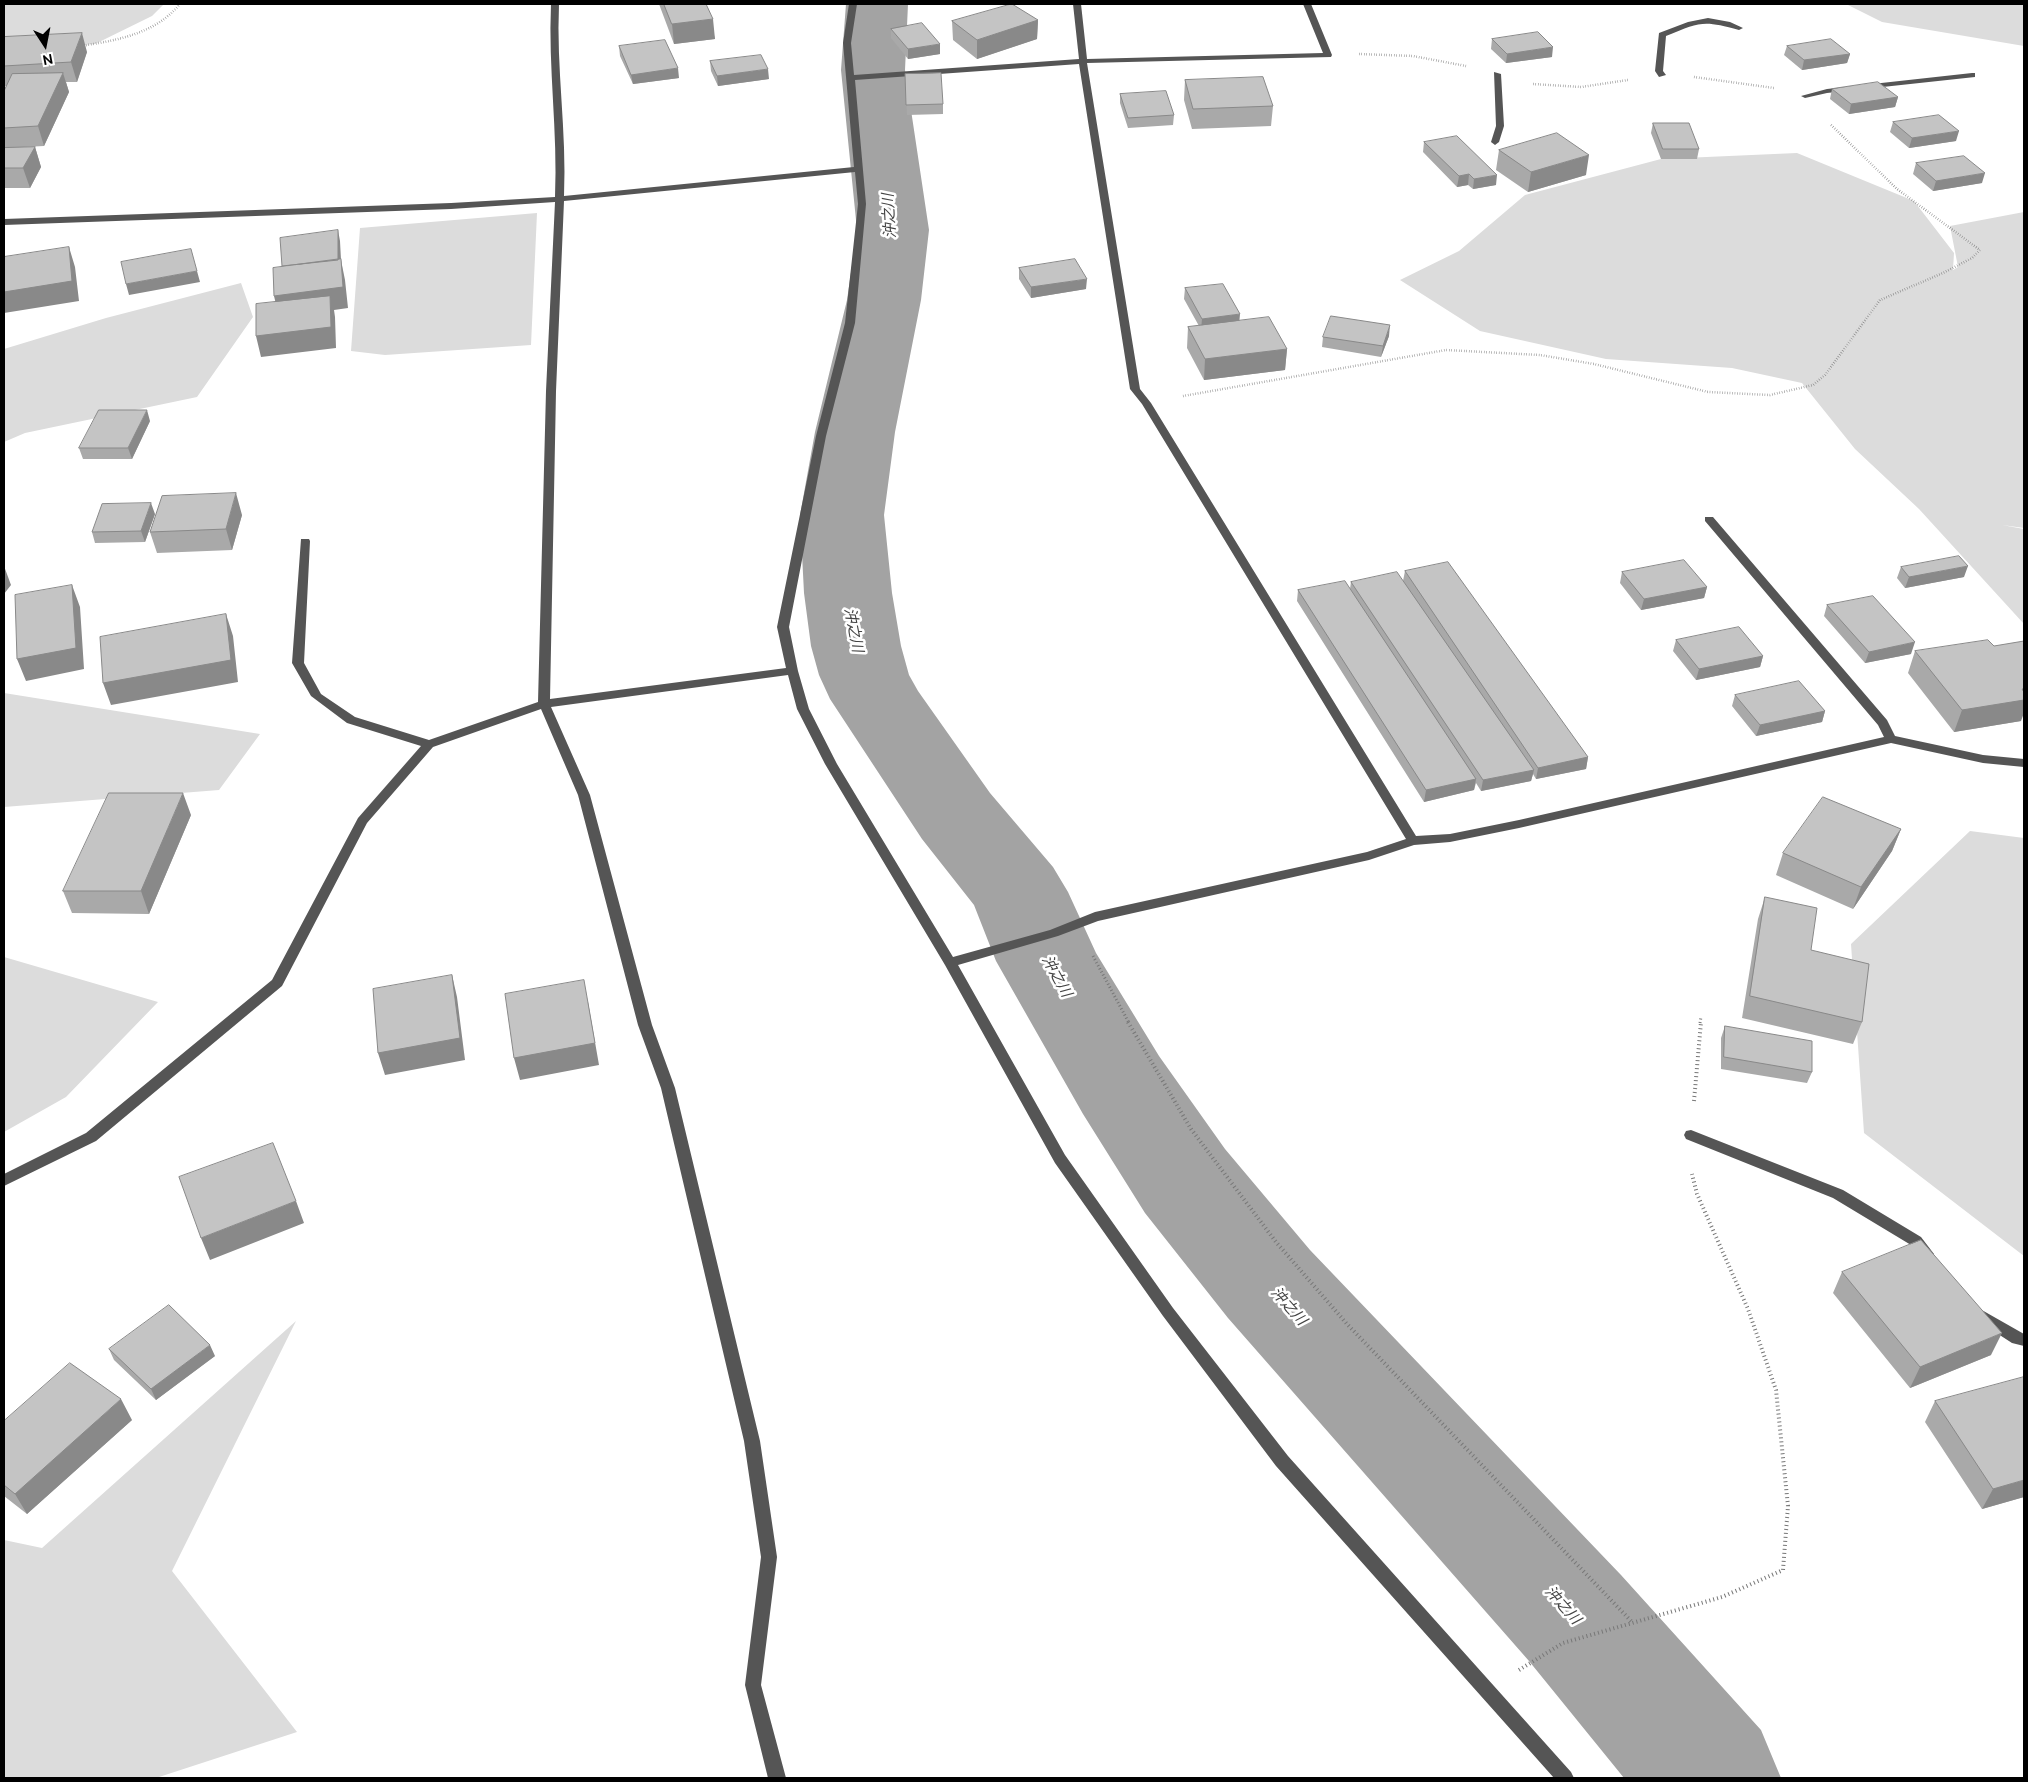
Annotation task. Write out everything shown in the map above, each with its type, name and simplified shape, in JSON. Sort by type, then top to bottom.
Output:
[{"type":"street","points":[[555,4],[554,28],[561,164],[558,199],[544,704],[584,795],[645,1024],[668,1088],[752,1441],[769,1557],[753,1685],[777,1778]]},
{"type":"street","points":[[852,4],[847,43],[848,78],[862,204],[850,323],[821,436],[784,627],[792,672],[803,709],[831,764],[950,963],[1060,1159],[1168,1312],[1282,1461],[1565,1778]]},
{"type":"street","points":[[1077,4],[1083,60],[1135,390],[1146,403],[1413,841]]},
{"type":"street","points":[[848,78],[1083,60],[1328,55],[1307,4]]},
{"type":"street","points":[[1662,75],[1660,71],[1662,35],[1697,20],[1706,19],[1729,23],[1739,28]]},
{"type":"street","points":[[1495,142],[1500,126],[1497,74]]},
{"type":"street","points":[[1804,96],[1827,91],[1972,75]]},
{"type":"street","points":[[4,222],[451,206],[558,199],[859,169]]},
{"type":"street","points":[[1709,519],[1883,723],[1891,739]]},
{"type":"street","points":[[305,541],[298,663],[317,696],[352,720],[429,744]]},
{"type":"street","points":[[4,1180],[91,1137],[277,983],[362,821],[429,744],[544,704],[792,672]]},
{"type":"street","points":[[950,963],[1095,917],[1369,856],[1413,841],[1450,838],[1519,824],[1891,739],[1983,759],[2024,763]]},
{"type":"street","points":[[1691,1135],[1838,1194],[1916,1241],[1934,1262]]},
{"type":"street","points":[[1970,1305],[1976,1312],[2017,1339],[2024,1340]]},
{"type":"path","points":[[77,46],[141,33],[174,14],[180,4]]},
{"type":"path","points":[[1146,403],[1446,350],[1540,355],[1594,364],[1708,392],[1770,395],[1813,385],[1825,375],[1880,300],[1943,273],[1972,258],[1980,250],[1898,189],[1866,161],[1804,96],[1773,88],[1670,74],[1581,87],[1557,87],[1532,84],[1442,59],[1390,53],[1328,55]]},
{"type":"path","points":[[1076,924],[1148,1058],[1192,1129],[1276,1242],[1347,1324],[1632,1622]]},
{"type":"path","points":[[1487,1690],[1563,1643],[1722,1597],[1783,1570],[1788,1506],[1776,1390],[1748,1309],[1698,1194],[1691,1171],[1691,1135],[1701,1018]]},
{"type":"shaded area","points":[[4,4],[164,4],[152,16],[95,44],[4,51]]},
{"type":"shaded area","points":[[1846,4],[2024,4],[2024,46],[1882,22]]},
{"type":"shaded area","points":[[1797,153],[1914,201],[1954,253],[1953,270],[1958,267],[1950,226],[2024,212],[2024,528],[2002,525],[2024,529],[2024,624],[1919,509],[1855,449],[1802,383],[1732,368],[1606,359],[1480,331],[1400,280],[1459,251],[1525,195],[1661,159]]},
{"type":"shaded area","points":[[537,213],[531,345],[385,355],[351,351],[360,228]]},
{"type":"shaded area","points":[[241,283],[253,317],[197,397],[25,433],[4,442],[4,349],[106,318]]},
{"type":"shaded area","points":[[4,693],[260,734],[219,790],[4,807]]},
{"type":"shaded area","points":[[1970,831],[2024,838],[2024,1256],[1864,1133],[1851,944]]},
{"type":"shaded area","points":[[4,957],[158,1002],[66,1097],[4,1132]]},
{"type":"shaded area","points":[[296,1321],[172,1571],[297,1732],[156,1778],[4,1778],[4,1540],[42,1548]]},
{"type":"building","points":[[664,4],[706,4],[713,19],[672,24]]},
{"type":"building","points":[[1012,4],[1038,20],[977,40],[952,21]]},
{"type":"building","points":[[922,23],[940,44],[908,49],[891,29]]},
{"type":"building","points":[[1538,32],[1553,47],[1507,54],[1492,39]]},
{"type":"building","points":[[82,33],[71,62],[4,66],[4,37]]},
{"type":"building","points":[[1831,39],[1850,54],[1804,60],[1787,46]]},
{"type":"building","points":[[665,40],[678,68],[631,75],[619,46]]},
{"type":"building","points":[[761,55],[768,69],[717,76],[710,61]]},
{"type":"building","points":[[63,73],[38,126],[4,128],[4,91],[12,74]]},
{"type":"building","points":[[941,73],[943,104],[906,105],[905,74]]},
{"type":"building","points":[[1263,77],[1273,106],[1193,109],[1185,80]]},
{"type":"building","points":[[1878,82],[1898,97],[1851,104],[1832,89]]},
{"type":"building","points":[[1166,91],[1174,115],[1128,118],[1120,94]]},
{"type":"building","points":[[1939,115],[1959,131],[1912,138],[1893,122]]},
{"type":"building","points":[[1653,123],[1689,123],[1699,149],[1663,149]]},
{"type":"building","points":[[1557,133],[1589,155],[1531,172],[1499,150]]},
{"type":"building","points":[[1457,136],[1497,175],[1474,179],[1469,174],[1459,176],[1424,142]]},
{"type":"building","points":[[35,147],[23,168],[4,168],[4,148]]},
{"type":"building","points":[[1964,156],[1985,173],[1936,181],[1916,163]]},
{"type":"building","points":[[338,230],[338,260],[282,266],[280,238]]},
{"type":"building","points":[[69,247],[72,281],[4,292],[4,257]]},
{"type":"building","points":[[191,249],[197,271],[126,284],[121,262]]},
{"type":"building","points":[[341,259],[343,287],[274,296],[273,268]]},
{"type":"building","points":[[1075,259],[1087,279],[1031,287],[1019,268]]},
{"type":"building","points":[[1223,284],[1240,314],[1202,319],[1185,288]]},
{"type":"building","points":[[330,296],[331,327],[256,336],[256,304]]},
{"type":"building","points":[[1331,316],[1390,325],[1383,346],[1323,337]]},
{"type":"building","points":[[1269,317],[1287,349],[1205,359],[1188,327]]},
{"type":"building","points":[[99,410],[147,410],[128,448],[79,448]]},
{"type":"building","points":[[236,493],[226,529],[150,532],[162,496]]},
{"type":"building","points":[[151,503],[141,531],[92,532],[102,504]]},
{"type":"building","points":[[1959,556],[1968,566],[1909,577],[1901,567]]},
{"type":"building","points":[[1684,560],[1707,587],[1644,599],[1622,572]]},
{"type":"building","points":[[1448,562],[1588,757],[1538,768],[1405,571]]},
{"type":"building","points":[[1397,572],[1534,770],[1483,780],[1351,582]]},
{"type":"building","points":[[1345,581],[1476,779],[1426,790],[1298,590]]},
{"type":"building","points":[[72,585],[76,648],[17,659],[15,595]]},
{"type":"building","points":[[1873,596],[1915,642],[1869,652],[1827,605]]},
{"type":"building","points":[[226,614],[231,660],[103,683],[100,637]]},
{"type":"building","points":[[1739,627],[1763,656],[1699,669],[1676,640]]},
{"type":"building","points":[[1988,640],[1994,646],[2024,641],[2024,689],[2022,689],[2024,700],[1962,710],[1915,651]]},
{"type":"building","points":[[1799,681],[1825,711],[1760,725],[1735,695]]},
{"type":"building","points":[[109,793],[183,793],[141,891],[63,891]]},
{"type":"building","points":[[1823,797],[1901,829],[1861,887],[1783,853]]},
{"type":"building","points":[[1765,897],[1817,908],[1811,950],[1869,964],[1862,1022],[1750,996]]},
{"type":"building","points":[[452,975],[460,1038],[378,1053],[373,989]]},
{"type":"building","points":[[584,980],[595,1043],[514,1058],[505,994]]},
{"type":"building","points":[[1725,1026],[1812,1041],[1812,1072],[1724,1057]]},
{"type":"building","points":[[273,1143],[296,1201],[201,1238],[179,1177]]},
{"type":"building","points":[[1921,1240],[2002,1333],[1920,1367],[1842,1272]]},
{"type":"building","points":[[169,1305],[210,1345],[151,1389],[109,1349]]},
{"type":"building","points":[[70,1363],[121,1399],[15,1494],[4,1485],[4,1421]]},
{"type":"building","points":[[2024,1377],[2024,1480],[1993,1489],[1935,1401]]},
{"type":"waterway","name":"沖之川","points":[[877,4],[873,70],[893,230],[884,300],[855,432],[842,515],[848,593],[856,646],[864,675],[876,699],[956,816],[1018,892],[1048,961],[1121,1085],[1185,1181],[1269,1284],[1575,1618],[1712,1778]]}]
